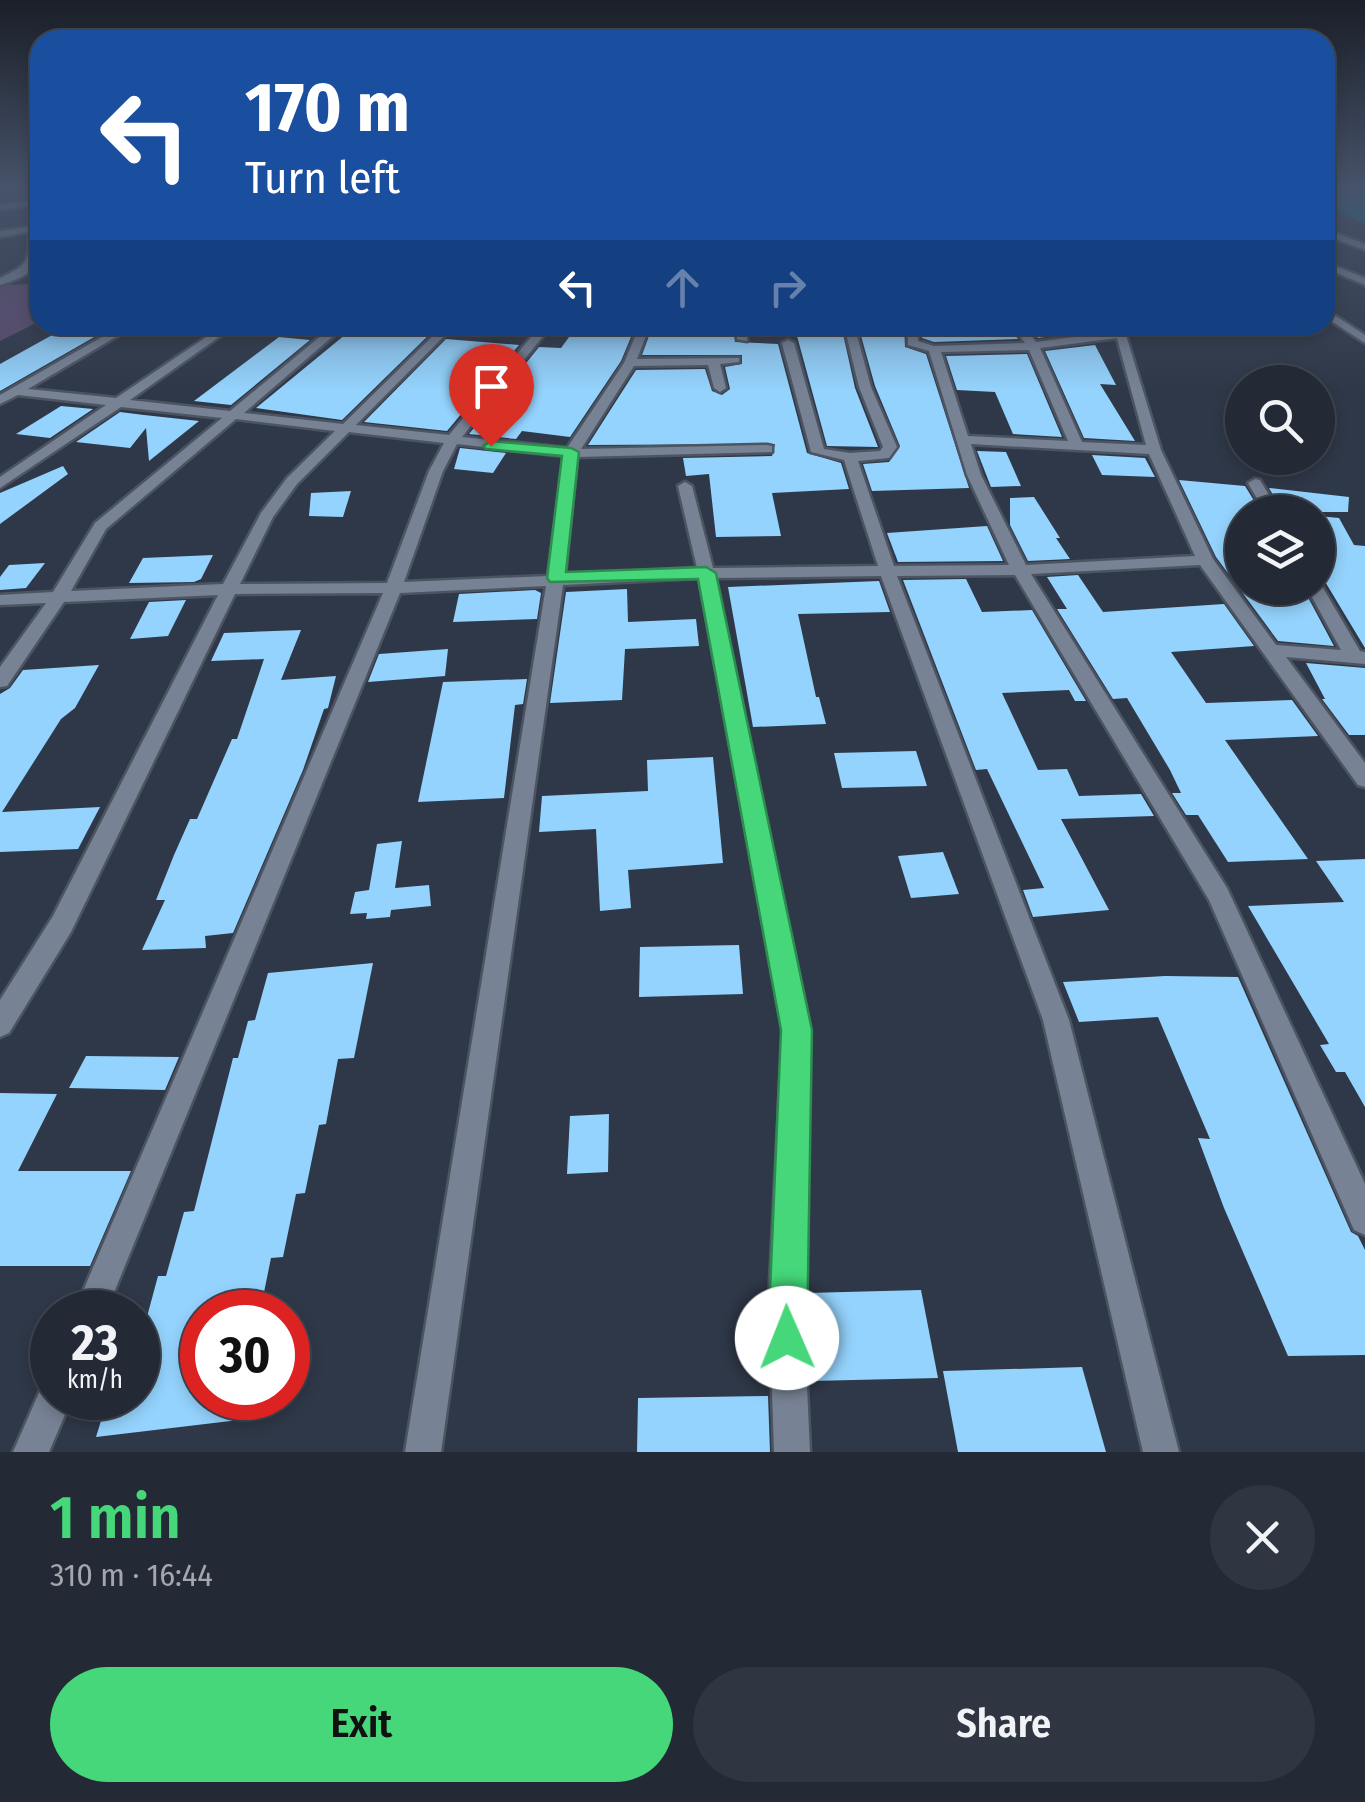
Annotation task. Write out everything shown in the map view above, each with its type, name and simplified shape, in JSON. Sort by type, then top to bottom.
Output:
[{"type":"street","points":[[0,265],[30,261]]},
{"type":"street","points":[[0,282],[30,265]]},
{"type":"street","points":[[1335,268],[1365,282]]},
{"type":"street","points":[[1335,319],[1365,340]]},
{"type":"street","points":[[0,400],[114,335]]},
{"type":"street","points":[[0,484],[218,335]]},
{"type":"street","points":[[0,681],[59,598],[100,526],[329,335]]},
{"type":"street","points":[[0,1024],[62,924],[266,516],[292,481],[440,335]]},
{"type":"street","points":[[99,1290],[394,588],[436,471],[451,442],[540,335]]},
{"type":"street","points":[[423,1452],[556,578],[571,452],[630,363],[640,335]]},
{"type":"street","points":[[743,335],[743,339]]},
{"type":"street","points":[[788,343],[816,449],[824,455],[850,458],[884,455],[890,448],[865,387],[852,335]]},
{"type":"street","points":[[912,335],[912,342],[934,349],[1032,346],[1090,335]]},
{"type":"street","points":[[1024,335],[1077,446]]},
{"type":"street","points":[[1118,335],[1154,450],[1206,560],[1365,778]]},
{"type":"street","points":[[934,349],[974,475],[1020,570],[1219,895],[1365,1219]]},
{"type":"street","points":[[630,363],[736,360]]},
{"type":"street","points":[[713,361],[720,388]]},
{"type":"street","points":[[15,391],[451,442],[571,452],[767,449]]},
{"type":"street","points":[[964,440],[1154,450]]},
{"type":"street","points":[[850,458],[889,574],[1056,1020],[1161,1452]]},
{"type":"street","points":[[1256,482],[1263,495]]},
{"type":"street","points":[[686,486],[796,1030],[786,1300],[792,1452]]},
{"type":"street","points":[[0,600],[232,588],[394,588],[706,573],[889,574],[1206,560]]},
{"type":"street","points":[[1326,605],[1360,657]]},
{"type":"street","points":[[1270,650],[1360,657]]},
{"type":"street","points":[[31,1452],[45,1420]]},
{"type":"shaded area","points":[[30,284],[30,326],[0,341],[0,285]]},
{"type":"building","points":[[52,335],[98,335],[0,391],[0,364]]},
{"type":"building","points":[[345,335],[429,335],[342,420],[256,408]]},
{"type":"building","points":[[571,335],[632,335],[621,361],[570,437],[522,431],[516,439],[469,434],[539,347],[561,348]]},
{"type":"building","points":[[649,335],[734,335],[735,342],[778,344],[807,453],[841,463],[849,489],[772,493],[781,536],[716,537],[709,474],[686,476],[683,458],[772,456],[775,444],[588,445],[636,370],[705,369],[712,391],[722,395],[730,389],[725,367],[742,364],[742,355],[642,355]]},
{"type":"building","points":[[797,335],[843,335],[855,388],[878,447],[827,446]]},
{"type":"building","points":[[861,335],[904,335],[905,347],[926,354],[969,488],[872,491],[863,464],[889,462],[900,446],[875,386]]},
{"type":"building","points":[[1015,335],[1018,339],[934,342],[922,338]]},
{"type":"building","points":[[279,337],[310,340],[231,405],[194,401]]},
{"type":"building","points":[[446,339],[519,345],[447,431],[364,422]]},
{"type":"building","points":[[1095,345],[1116,385],[1100,384],[1135,441],[1084,438],[1045,351]]},
{"type":"building","points":[[1027,354],[1062,437],[1013,434],[995,392],[957,390],[946,356]]},
{"type":"building","points":[[61,406],[93,409],[50,438],[16,434]]},
{"type":"building","points":[[120,412],[199,421],[149,461],[146,428],[130,448],[76,442]]},
{"type":"building","points":[[460,448],[506,453],[493,473],[454,469]]},
{"type":"building","points":[[977,451],[1006,452],[1021,486],[991,487]]},
{"type":"building","points":[[1092,455],[1145,458],[1155,477],[1102,475]]},
{"type":"building","points":[[63,466],[68,474],[0,524],[0,493]]},
{"type":"building","points":[[1179,480],[1245,486],[1251,495],[1225,495],[1225,569]]},
{"type":"building","points":[[1269,488],[1331,495],[1273,495]]},
{"type":"building","points":[[351,491],[343,517],[309,516],[311,493]]},
{"type":"building","points":[[1335,495],[1349,497],[1348,512],[1335,512]]},
{"type":"building","points":[[1034,497],[1070,559],[1028,561],[1010,525],[1010,498]]},
{"type":"building","points":[[1335,518],[1339,518],[1354,545],[1365,546],[1365,648],[1335,598]]},
{"type":"building","points":[[987,526],[1003,561],[898,562],[887,533]]},
{"type":"building","points":[[213,555],[201,579],[194,582],[129,583],[143,558]]},
{"type":"building","points":[[45,563],[26,588],[0,590],[0,577],[9,565]]},
{"type":"building","points":[[1078,575],[1103,612],[1224,604],[1254,646],[1171,652],[1206,703],[1292,700],[1318,736],[1225,740],[1308,859],[1228,862],[1198,815],[1186,815],[1172,793],[1181,793],[1170,770],[1127,698],[1113,699],[1057,609],[1067,609],[1047,577]]},
{"type":"building","points":[[966,579],[982,612],[1032,610],[1086,701],[1075,701],[1069,690],[1002,693],[1038,770],[1067,769],[1079,796],[1141,794],[1154,816],[1061,819],[1109,910],[1033,917],[1023,890],[1044,888],[987,769],[976,770],[903,580]]},
{"type":"building","points":[[879,581],[890,612],[798,614],[816,697],[826,724],[753,727],[728,587]]},
{"type":"building","points":[[627,589],[628,622],[696,619],[699,646],[625,649],[622,700],[550,703],[566,592]]},
{"type":"building","points":[[535,590],[541,593],[537,619],[453,622],[459,594]]},
{"type":"building","points":[[186,600],[168,636],[130,639],[149,602]]},
{"type":"building","points":[[1251,605],[1312,605],[1334,646],[1278,641]]},
{"type":"building","points":[[301,630],[281,680],[336,676],[328,708],[324,709],[303,770],[233,933],[205,936],[206,948],[142,950],[165,900],[156,900],[174,855],[190,819],[197,819],[232,739],[237,739],[264,659],[211,661],[224,633]]},
{"type":"building","points":[[448,649],[445,676],[368,682],[379,654]]},
{"type":"building","points":[[1306,663],[1365,668],[1365,735],[1349,735],[1322,699]]},
{"type":"building","points":[[99,665],[75,708],[61,719],[2,812],[100,807],[78,849],[0,852],[0,694],[10,688],[23,670]]},
{"type":"building","points":[[527,679],[523,704],[515,705],[504,798],[418,802],[443,682]]},
{"type":"building","points":[[916,751],[927,786],[842,788],[834,753]]},
{"type":"building","points":[[713,757],[723,863],[628,870],[631,908],[600,911],[596,829],[539,832],[542,796],[648,791],[647,760]]},
{"type":"building","points":[[402,841],[395,888],[429,885],[431,906],[391,910],[390,917],[366,919],[367,913],[350,914],[355,892],[369,890],[377,844]]},
{"type":"building","points":[[943,852],[959,894],[911,898],[898,856]]},
{"type":"building","points":[[1365,859],[1365,1107],[1345,1072],[1336,1072],[1320,1045],[1329,1044],[1248,906],[1344,902],[1316,861]]},
{"type":"building","points":[[739,945],[743,994],[639,997],[640,947]]},
{"type":"building","points":[[373,963],[354,1058],[338,1059],[326,1124],[319,1125],[305,1193],[296,1194],[283,1257],[271,1258],[264,1290],[180,1290],[180,1420],[239,1420],[96,1437],[101,1420],[160,1420],[160,1290],[154,1290],[158,1276],[166,1276],[184,1212],[194,1211],[233,1058],[238,1058],[248,1021],[255,1020],[268,973]]},
{"type":"building","points":[[1165,976],[1238,977],[1351,1232],[1358,1236],[1365,1250],[1365,1355],[1288,1356],[1224,1208],[1198,1138],[1210,1139],[1158,1017],[1079,1022],[1063,982]]},
{"type":"building","points":[[86,1056],[179,1057],[165,1090],[69,1088]]},
{"type":"building","points":[[0,1093],[57,1094],[18,1171],[131,1171],[90,1266],[0,1266]]},
{"type":"building","points":[[609,1114],[608,1172],[567,1174],[570,1116]]},
{"type":"building","points":[[921,1290],[938,1378],[811,1381],[807,1293]]},
{"type":"building","points":[[1082,1367],[1106,1452],[958,1452],[943,1371]]},
{"type":"building","points":[[768,1396],[770,1452],[637,1452],[638,1398]]},
{"type":"route","points":[[491,446],[571,452],[556,578],[706,573],[796,1030],[787,1338]]}]
